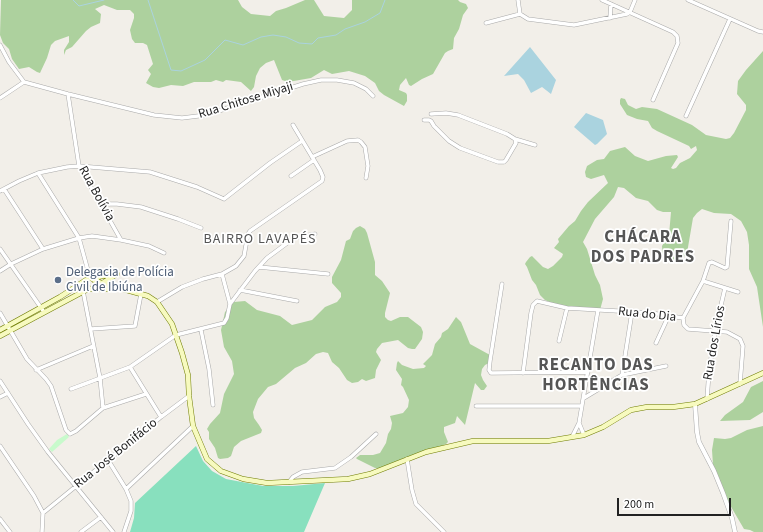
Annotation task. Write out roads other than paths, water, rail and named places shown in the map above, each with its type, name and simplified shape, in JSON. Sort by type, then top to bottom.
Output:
[{"type":"main road","points":[[0,336],[10,328],[42,310],[61,300],[90,289],[117,274],[89,279],[61,300]]},
{"type":"main road","points":[[89,279],[148,296],[158,302],[166,314],[176,335],[182,353],[188,375],[193,426],[207,459],[221,471],[243,479],[267,483],[348,479],[370,474],[432,450],[473,441],[534,441],[584,435],[603,427],[631,410],[638,408],[684,407],[695,404],[763,373]]},
{"type":"main road","points":[[89,279],[96,282],[90,289]]},
{"type":"main road","points":[[89,279],[86,287],[90,289],[122,289]]},
{"type":"main road","points":[[0,330],[10,328]]},
{"type":"street","points":[[518,0],[520,14]]},
{"type":"street","points":[[602,0],[673,32],[678,38],[678,43],[653,100]]},
{"type":"street","points":[[486,23],[520,14],[528,19],[570,25],[624,16],[630,12],[635,0]]},
{"type":"street","points":[[688,0],[758,32],[763,32]]},
{"type":"street","points":[[610,18],[611,4]]},
{"type":"street","points":[[686,116],[730,19]]},
{"type":"street","points":[[0,45],[1,53],[24,82],[68,94]]},
{"type":"street","name":"Rua Chitose Miyaji","points":[[68,94],[154,115],[182,118],[206,115],[320,80],[337,80],[354,83],[366,89],[373,96]]},
{"type":"street","points":[[0,98],[24,82]]},
{"type":"street","name":"Rua Bolívia","points":[[68,94],[79,166],[121,240]]},
{"type":"street","points":[[431,114],[446,113],[458,115],[507,134],[515,139],[535,145]]},
{"type":"street","points":[[424,120],[431,121],[449,141],[460,148],[498,162],[504,162],[506,160],[516,143],[515,139]]},
{"type":"street","points":[[158,302],[182,287],[222,274],[236,266],[244,256],[248,234],[250,231],[322,180],[322,174],[293,125]]},
{"type":"street","points":[[291,176],[313,158],[347,141],[358,140],[365,147],[368,166],[366,178]]},
{"type":"street","points":[[0,191],[38,173],[67,166],[79,166],[150,172],[197,187],[224,199],[263,168],[302,141]]},
{"type":"street","points":[[38,173],[79,238],[89,279]]},
{"type":"street","points":[[4,189],[43,249]]},
{"type":"street","points":[[101,204],[141,207],[201,228]]},
{"type":"street","name":"Rua do Dia","points":[[523,373],[531,313],[535,302],[540,301],[567,308],[669,315],[683,318],[703,281],[710,262],[724,268],[726,267],[731,221]]},
{"type":"street","points":[[70,389],[130,367],[176,335],[224,323],[227,318],[230,304],[267,258],[294,238],[315,234]]},
{"type":"street","points":[[0,272],[11,264],[43,249],[79,238],[92,236],[149,246],[164,253]]},
{"type":"street","points":[[0,249],[42,310]]},
{"type":"street","points":[[259,267],[328,274]]},
{"type":"street","points":[[222,274],[230,304]]},
{"type":"street","points":[[703,281],[738,292]]},
{"type":"street","points":[[502,284],[489,370],[492,374],[588,372]]},
{"type":"street","name":"Rua dos Lírios","points":[[707,399],[715,331],[725,288]]},
{"type":"street","points":[[90,289],[91,329],[100,378],[103,408]]},
{"type":"street","points":[[240,290],[297,302]]},
{"type":"street","points":[[91,329],[136,326],[141,294]]},
{"type":"street","points":[[559,341],[567,308]]},
{"type":"street","points":[[572,437],[579,423],[598,310]]},
{"type":"street","points":[[622,375],[632,312]]},
{"type":"street","points":[[0,313],[27,359],[51,386],[66,430],[70,434],[76,431],[103,408],[146,394]]},
{"type":"street","points":[[656,343],[669,315]]},
{"type":"street","points":[[683,318],[684,325],[688,330],[727,332],[740,339],[742,342],[743,354],[740,384]]},
{"type":"street","points":[[200,330],[210,370],[213,405]]},
{"type":"street","points":[[36,370],[93,346]]},
{"type":"street","points":[[584,398],[622,375],[666,366]]},
{"type":"street","points":[[130,367],[161,417]]},
{"type":"street","points":[[0,381],[32,430],[113,532]]},
{"type":"street","points":[[0,397],[8,393]]},
{"type":"street","name":"Rua José Bonifácio","points":[[43,513],[189,396]]},
{"type":"street","points":[[695,404],[699,442],[714,471],[723,493],[732,518],[735,532]]},
{"type":"street","points":[[476,406],[582,406]]},
{"type":"street","points":[[579,423],[584,435]]},
{"type":"street","points":[[126,489],[193,426]]},
{"type":"street","points":[[289,482],[293,477],[302,472],[334,468],[351,457],[376,434]]},
{"type":"street","points":[[0,446],[34,496],[43,513],[42,532]]},
{"type":"street","points":[[407,459],[416,504],[444,532]]},
{"type":"street","points":[[108,460],[126,489],[131,501],[131,511],[124,532]]},
{"type":"street","points":[[81,532],[101,517]]},
{"type":"street","points":[[0,519],[10,532]]},
{"type":"water","points":[[530,47],[556,80],[551,94],[542,87],[531,93],[524,80],[518,74],[504,76]]},
{"type":"water","points":[[586,113],[603,120],[607,134],[595,145],[574,127]]},
{"type":"waterway","points":[[73,0],[79,6],[104,0]]},
{"type":"waterway","points":[[148,0],[171,70],[181,71],[205,60],[225,40],[243,45],[261,37],[273,35],[286,37],[299,43],[312,44],[318,38],[336,35],[345,29],[365,22],[380,13],[385,0]]},
{"type":"place","name":"Delegacia de Polícia Civil de Ibiúna","points":[[58,280]]},
{"type":"district","name":"BAIRRO LAVAPÉS","points":[[260,240]]},
{"type":"district","name":"CHÁCARA DOS PADRES","points":[[643,248]]},
{"type":"district","name":"RECANTO DAS HORTÊNCIAS","points":[[596,376]]}]
